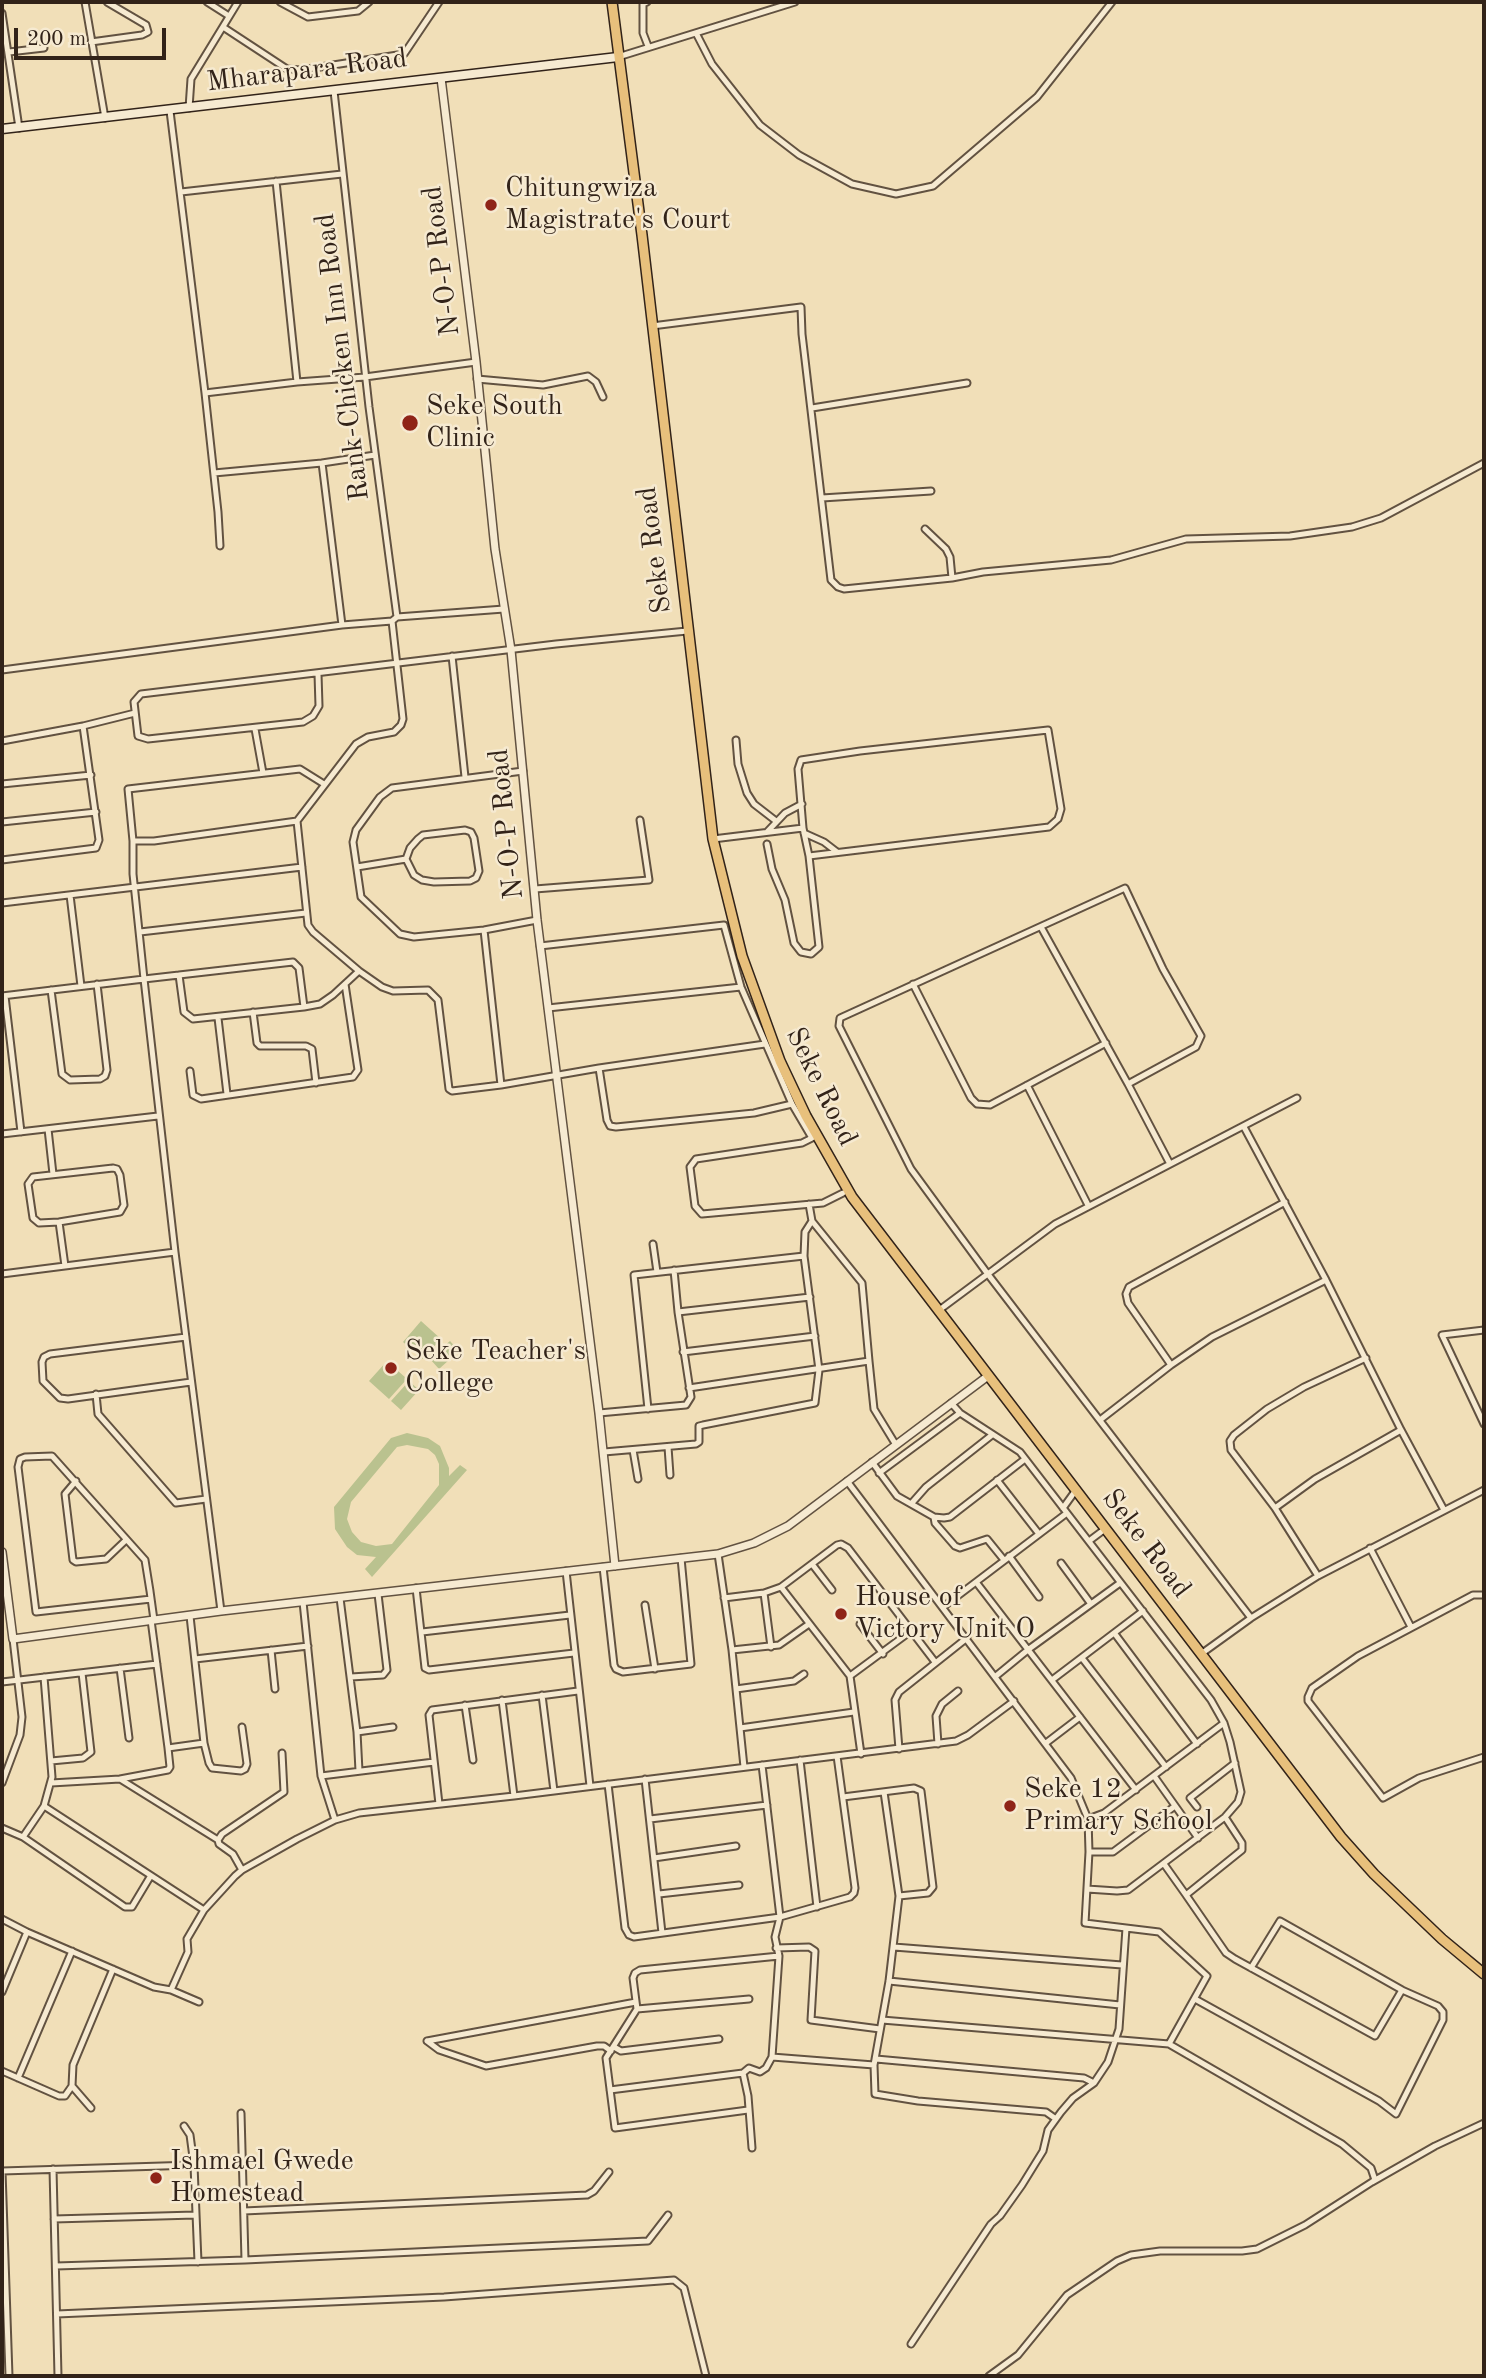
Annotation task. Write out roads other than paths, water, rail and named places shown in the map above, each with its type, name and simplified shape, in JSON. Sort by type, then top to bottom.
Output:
[{"type":"main road","name":"Seke Road","points":[[612,2],[713,839],[742,956],[776,1049],[801,1105],[852,1196],[938,1311],[1359,1858],[1442,1940],[1484,1974]]},
{"type":"main road","name":"Mharapara Road","points":[[2,129],[618,57]]},
{"type":"street","points":[[85,2],[105,118]]},
{"type":"street","points":[[91,42],[142,36],[148,32],[146,25],[107,2]]},
{"type":"street","points":[[207,2],[229,16]]},
{"type":"street","points":[[189,109],[191,79],[238,2]]},
{"type":"street","points":[[280,2],[308,17],[358,11],[369,2]]},
{"type":"street","points":[[223,27],[287,69],[301,70],[404,54],[439,2]]},
{"type":"street","points":[[647,2],[643,4],[643,33],[648,47]]},
{"type":"street","points":[[618,57],[795,2]]},
{"type":"street","points":[[696,33],[712,64],[760,125],[799,155],[852,184],[897,194],[933,186],[1037,97],[1112,2]]},
{"type":"street","points":[[2,13],[19,128]]},
{"type":"street","points":[[9,52],[44,48]]},
{"type":"street","name":"N-O-P Road","points":[[441,78],[476,362],[495,549],[511,650],[537,920],[600,1413],[615,1566]]},
{"type":"street","name":"Rank-Chicken Inn Road","points":[[324,783],[356,744],[368,737],[394,732],[403,719],[334,91]]},
{"type":"street","points":[[170,111],[205,393],[219,546]]},
{"type":"street","points":[[181,191],[342,174]]},
{"type":"street","points":[[276,181],[297,382]]},
{"type":"street","points":[[652,326],[800,307],[831,580],[844,589],[1111,560],[1186,540],[1290,536],[1353,527],[1381,518],[1484,463]]},
{"type":"street","points":[[205,393],[366,377],[476,362]]},
{"type":"street","points":[[477,379],[543,385],[588,376],[596,382],[603,397]]},
{"type":"street","points":[[812,408],[967,383]]},
{"type":"street","points":[[214,473],[375,455]]},
{"type":"street","points":[[322,463],[342,625]]},
{"type":"street","points":[[822,498],[932,491]]},
{"type":"street","points":[[925,529],[946,549],[950,557],[952,578]]},
{"type":"street","points":[[2,670],[342,625],[504,609]]},
{"type":"street","points":[[318,674],[319,706],[313,716],[303,722],[144,740],[138,736],[134,702],[141,694],[318,674],[397,662],[687,631]]},
{"type":"street","points":[[452,656],[466,778]]},
{"type":"street","points":[[2,741],[135,713]]},
{"type":"street","points":[[2,860],[96,848],[99,840],[83,726]]},
{"type":"street","points":[[255,729],[263,773]]},
{"type":"street","points":[[767,844],[772,869],[785,900],[794,943],[805,954],[817,951],[819,947],[804,830],[798,765],[805,759],[860,751],[1048,730],[1061,809],[1058,819],[1049,827],[808,856]]},
{"type":"street","points":[[736,740],[738,764],[747,793],[754,804],[776,821]]},
{"type":"street","points":[[220,1611],[158,1116],[133,874],[128,789],[300,769],[324,783],[297,821],[308,925],[359,971],[387,989],[428,990],[438,1000],[449,1089],[452,1091],[501,1086],[599,1068],[765,1044]]},
{"type":"street","points":[[523,771],[398,786],[385,792],[354,835],[357,867],[363,901],[400,934],[414,937],[484,930],[537,920]]},
{"type":"street","points":[[2,783],[91,775]]},
{"type":"street","points":[[767,832],[776,821],[802,804]]},
{"type":"street","points":[[2,822],[96,812]]},
{"type":"street","points":[[535,889],[649,880],[640,820]]},
{"type":"street","points":[[133,841],[154,841],[297,821]]},
{"type":"street","points":[[713,839],[804,830],[837,852]]},
{"type":"street","points":[[468,831],[474,838],[479,871],[476,878],[470,881],[429,882],[414,875],[406,859],[412,845],[423,835],[468,831]]},
{"type":"street","points":[[357,867],[406,859]]},
{"type":"street","points":[[2,903],[302,867]]},
{"type":"street","points":[[1128,1084],[1196,1047],[1201,1036],[1163,969],[1125,888],[840,1018],[839,1026],[911,1169],[987,1273],[1251,1618]]},
{"type":"street","points":[[70,895],[81,986]]},
{"type":"street","points":[[140,932],[306,914]]},
{"type":"street","points":[[540,946],[724,925],[741,987],[792,1104],[811,1138],[802,1143],[696,1159],[690,1167],[695,1206],[702,1214],[823,1203],[843,1193]]},
{"type":"street","points":[[1041,927],[1170,1164]]},
{"type":"street","points":[[484,930],[501,1086]]},
{"type":"street","points":[[21,1132],[3,996],[293,962],[299,968],[304,1007]]},
{"type":"street","points":[[179,975],[183,1008],[186,1015],[193,1019],[320,1004],[359,971]]},
{"type":"street","points":[[51,990],[62,1074],[70,1080],[100,1079],[105,1076],[107,1070],[97,984]]},
{"type":"street","points":[[190,1071],[195,1097],[201,1099],[349,1078],[358,1070],[345,984]]},
{"type":"street","points":[[913,984],[965,1087],[977,1104],[990,1105],[1106,1043]]},
{"type":"street","points":[[548,1007],[741,987]]},
{"type":"street","points":[[253,1012],[258,1045],[306,1046],[312,1049],[316,1083]]},
{"type":"street","points":[[218,1018],[227,1094]]},
{"type":"street","points":[[599,1068],[610,1126],[754,1113],[792,1104]]},
{"type":"street","points":[[1027,1085],[1088,1205]]},
{"type":"street","points":[[938,1311],[1043,1232],[1088,1205],[1297,1098]]},
{"type":"street","points":[[2,1134],[158,1116]]},
{"type":"street","points":[[1244,1127],[1444,1510]]},
{"type":"street","points":[[48,1129],[52,1174]]},
{"type":"street","points":[[114,1168],[120,1175],[124,1205],[120,1212],[59,1222],[34,1221],[28,1184],[33,1177],[114,1168]]},
{"type":"street","points":[[1171,1365],[1128,1303],[1126,1294],[1129,1287],[1285,1202]]},
{"type":"street","points":[[809,1204],[812,1221],[862,1283],[874,1409],[895,1445]]},
{"type":"street","points":[[604,1452],[696,1444],[699,1442],[699,1426],[813,1405],[817,1399],[819,1370],[804,1256],[805,1232],[812,1221]]},
{"type":"street","points":[[59,1222],[65,1266]]},
{"type":"street","points":[[653,1244],[657,1272]]},
{"type":"street","points":[[2,1274],[175,1252]]},
{"type":"street","points":[[648,1409],[634,1275],[804,1256]]},
{"type":"street","points":[[600,1413],[685,1405],[691,1397],[674,1270]]},
{"type":"street","points":[[1100,1420],[1212,1337],[1326,1280]]},
{"type":"street","points":[[678,1312],[810,1297]]},
{"type":"street","points":[[1484,1330],[1442,1335],[1484,1424]]},
{"type":"street","points":[[683,1352],[815,1336]]},
{"type":"street","points":[[186,1337],[50,1354],[44,1357],[42,1362],[43,1381],[60,1398],[191,1382]]},
{"type":"street","points":[[1318,1576],[1275,1508],[1231,1450],[1230,1441],[1267,1409],[1304,1387],[1366,1358]]},
{"type":"street","points":[[689,1388],[869,1361]]},
{"type":"street","points":[[13,1639],[220,1611],[718,1554],[754,1543],[800,1518],[988,1376]]},
{"type":"street","points":[[96,1394],[98,1414],[176,1503],[206,1499]]},
{"type":"street","points":[[951,1403],[960,1413],[1017,1449],[1211,1700],[1224,1723],[1235,1763],[1240,1797],[1224,1817],[1128,1890],[1087,1889]]},
{"type":"street","points":[[879,1473],[960,1413]]},
{"type":"street","points":[[1275,1508],[1315,1479],[1401,1430]]},
{"type":"street","points":[[911,1504],[926,1487],[992,1435]]},
{"type":"street","points":[[668,1447],[670,1475]]},
{"type":"street","points":[[634,1450],[638,1479]]},
{"type":"street","points":[[51,1783],[120,1779],[168,1770],[170,1767],[151,1599],[145,1560],[52,1455],[19,1459],[36,1612],[151,1599]]},
{"type":"street","points":[[872,1462],[897,1496],[934,1517],[950,1517],[1025,1459]]},
{"type":"street","points":[[997,1480],[1039,1534]]},
{"type":"street","points":[[76,1481],[65,1494],[73,1560],[106,1559],[126,1540]]},
{"type":"street","points":[[847,1481],[1071,1778],[1088,1819],[1089,1852],[1084,1923],[1159,1932],[1207,1976],[1169,2044]]},
{"type":"street","points":[[943,1607],[1039,1534],[1065,1511],[1076,1490]]},
{"type":"street","points":[[1201,1654],[1251,1618],[1318,1576],[1484,1490]]},
{"type":"street","points":[[934,1517],[935,1523],[955,1546],[963,1547],[987,1539],[1007,1558],[1039,1597]]},
{"type":"street","points":[[1089,1541],[1105,1529]]},
{"type":"street","points":[[724,1598],[764,1593],[781,1587],[837,1545],[845,1545],[935,1662]]},
{"type":"street","points":[[1370,1548],[1411,1628]]},
{"type":"street","points":[[2,1552],[22,1717],[20,1735],[2,1783]]},
{"type":"street","points":[[718,1554],[732,1650],[744,1767]]},
{"type":"street","points":[[603,1567],[616,1669],[623,1672],[691,1664],[681,1558]]},
{"type":"street","points":[[1060,1563],[1091,1604]]},
{"type":"street","points":[[812,1564],[832,1590]]},
{"type":"street","points":[[566,1571],[590,1786]]},
{"type":"street","points":[[976,1582],[1136,1790]]},
{"type":"street","points":[[996,1676],[1119,1583]]},
{"type":"street","points":[[781,1587],[850,1676],[861,1754]]},
{"type":"street","points":[[416,1588],[425,1668],[432,1671],[574,1653]]},
{"type":"street","points":[[764,1593],[771,1647]]},
{"type":"street","points":[[351,1677],[383,1675],[387,1670],[378,1594]]},
{"type":"street","points":[[1484,1595],[1473,1595],[1334,1671],[1312,1688],[1308,1701],[1384,1798],[1419,1778],[1484,1757]]},
{"type":"street","points":[[340,1598],[358,1732],[359,1770]]},
{"type":"street","points":[[303,1602],[321,1776],[335,1820]]},
{"type":"street","points":[[646,1605],[654,1668]]},
{"type":"street","points":[[1052,1680],[1143,1611]]},
{"type":"street","points":[[422,1632],[570,1615]]},
{"type":"street","points":[[190,1616],[204,1743],[212,1768],[241,1772],[245,1769],[247,1764],[242,1727]]},
{"type":"street","points":[[732,1650],[771,1647],[783,1643],[809,1623]]},
{"type":"street","points":[[860,1624],[883,1654]]},
{"type":"street","points":[[850,1676],[911,1631]]},
{"type":"street","points":[[1115,1634],[1197,1744]]},
{"type":"street","points":[[899,1749],[895,1700],[904,1687],[967,1638]]},
{"type":"street","points":[[195,1658],[308,1646]]},
{"type":"street","points":[[271,1650],[275,1689]]},
{"type":"street","points":[[1082,1658],[1166,1767]]},
{"type":"street","points":[[2,1682],[157,1664]]},
{"type":"street","points":[[120,1668],[129,1738]]},
{"type":"street","points":[[51,1761],[83,1758],[91,1752],[82,1673]]},
{"type":"street","points":[[736,1689],[794,1681],[804,1674]]},
{"type":"street","points":[[23,1837],[44,1806],[51,1783],[44,1677]]},
{"type":"street","points":[[439,1804],[430,1713],[434,1709],[578,1691]]},
{"type":"street","points":[[938,1744],[936,1716],[942,1704],[958,1691]]},
{"type":"street","points":[[542,1695],[554,1791]]},
{"type":"street","points":[[502,1700],[514,1796]]},
{"type":"street","points":[[172,1990],[188,1952],[187,1939],[204,1910],[242,1870],[335,1820],[359,1813],[938,1744],[962,1739],[1014,1701]]},
{"type":"street","points":[[465,1705],[473,1760]]},
{"type":"street","points":[[740,1728],[854,1712]]},
{"type":"street","points":[[1046,1743],[1080,1717]]},
{"type":"street","points":[[1088,1819],[1104,1813],[1224,1723]]},
{"type":"street","points":[[358,1732],[393,1727]]},
{"type":"street","points":[[168,1748],[204,1743]]},
{"type":"street","points":[[218,1840],[222,1834],[284,1791],[282,1753]]},
{"type":"street","points":[[608,1784],[627,1932],[634,1937],[780,1917],[850,1897],[855,1891],[837,1756]]},
{"type":"street","points":[[800,1760],[817,1907]]},
{"type":"street","points":[[321,1776],[434,1762]]},
{"type":"street","points":[[1197,1807],[1190,1798],[1235,1763]]},
{"type":"street","points":[[610,2090],[743,2073],[749,2068],[760,2071],[766,2068],[772,2057],[779,1956],[775,1937],[780,1917],[762,1765]]},
{"type":"street","points":[[1154,1776],[1198,1838]]},
{"type":"street","points":[[120,1779],[218,1840],[219,1844],[233,1854],[242,1870]]},
{"type":"street","points":[[645,1779],[662,1933]]},
{"type":"street","points":[[843,1797],[914,1788],[920,1790],[933,1887],[928,1893],[900,1896]]},
{"type":"street","points":[[884,1793],[900,1896],[875,2062],[875,2094],[918,2101],[1046,2112],[1056,2119]]},
{"type":"street","points":[[650,1819],[767,1805]]},
{"type":"street","points":[[44,1806],[204,1910]]},
{"type":"street","points":[[1089,1852],[1113,1852],[1175,1806]]},
{"type":"street","points":[[1186,1895],[1242,1850],[1242,1843],[1224,1817]]},
{"type":"street","points":[[2,1828],[23,1837],[125,1907],[132,1907],[150,1877]]},
{"type":"street","points":[[654,1858],[736,1846]]},
{"type":"street","points":[[1164,1864],[1226,1952],[1375,2036],[1402,1990]]},
{"type":"street","points":[[659,1894],[739,1885]]},
{"type":"street","points":[[2,1919],[154,1987],[172,1990],[199,2002]]},
{"type":"street","points":[[1195,1999],[1396,2114],[1443,2020],[1443,2012],[1438,2006],[1402,1990],[1279,1921],[1251,1968]]},
{"type":"street","points":[[911,2344],[991,2224],[1022,2185],[1042,2151],[1048,2130],[1073,2098],[1094,2083],[1108,2062],[1118,2039],[1126,1928]]},
{"type":"street","points":[[2,1992],[27,1932]]},
{"type":"street","points":[[776,1948],[809,1947],[815,1951],[811,2020],[880,2029]]},
{"type":"street","points":[[894,1947],[1122,1965]]},
{"type":"street","points":[[18,2078],[72,1951]]},
{"type":"street","points":[[748,2110],[615,2128],[606,2058],[636,2006],[633,1978],[640,1970],[779,1956]]},
{"type":"street","points":[[2,2071],[59,2096],[65,2096],[72,2086],[73,2065],[113,1969]]},
{"type":"street","points":[[889,1982],[1120,2005]]},
{"type":"street","points":[[719,2039],[621,2051],[597,2046],[486,2066],[439,2050],[427,2041],[636,2006],[749,1999]]},
{"type":"street","points":[[882,2020],[1169,2044],[1342,2144],[1371,2168],[1375,2180]]},
{"type":"street","points":[[772,2057],[1084,2078],[1094,2083]]},
{"type":"street","points":[[743,2073],[748,2096],[752,2148]]},
{"type":"street","points":[[72,2086],[91,2108]]},
{"type":"street","points":[[241,2113],[245,2260]]},
{"type":"street","points":[[989,2376],[1018,2355],[1068,2295],[1117,2261],[1131,2255],[1160,2251],[1257,2249],[1305,2225],[1375,2180],[1435,2146],[1484,2123]]},
{"type":"street","points":[[184,2126],[190,2135],[194,2165],[198,2262]]},
{"type":"street","points":[[9,2376],[2,2171],[194,2165]]},
{"type":"street","points":[[53,2169],[58,2376]]},
{"type":"street","points":[[244,2211],[587,2195],[594,2191],[609,2172]]},
{"type":"street","points":[[54,2219],[195,2215]]},
{"type":"street","points":[[55,2266],[648,2241],[668,2215]]},
{"type":"street","points":[[57,2314],[444,2297],[674,2280],[684,2288],[706,2376]]},
{"type":"place","name":"Chitungwiza Magistrate's Court","points":[[491,205]]},
{"type":"place","name":"Seke South Clinic","points":[[410,423]]},
{"type":"place","name":"Seke Teacher's College","points":[[391,1368]]},
{"type":"place","name":"House of Victory Unit O","points":[[841,1614]]},
{"type":"place","name":"Seke 12 Primary School","points":[[1010,1806]]},
{"type":"place","name":"Ishmael Gwede Homestead","points":[[156,2178]]}]
